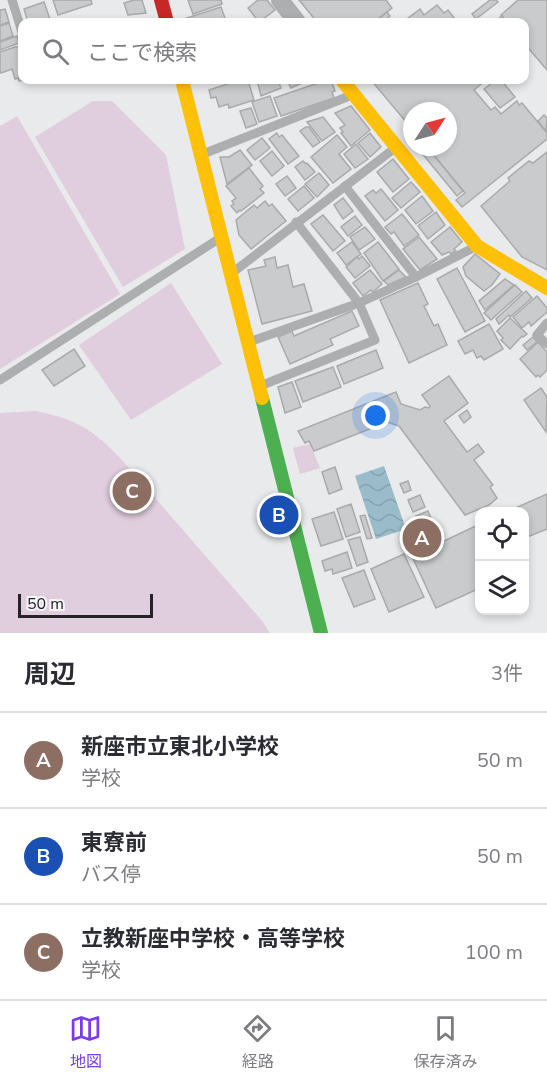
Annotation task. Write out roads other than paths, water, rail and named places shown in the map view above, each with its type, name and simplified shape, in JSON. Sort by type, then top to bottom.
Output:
[{"type":"street","points":[[161,0],[167,18]]},
{"type":"street","points":[[280,0],[294,18]]},
{"type":"street","points":[[183,84],[321,633]]},
{"type":"street","points":[[345,84],[477,246],[547,288]]},
{"type":"lane","points":[[12,0],[18,19]]},
{"type":"lane","points":[[200,155],[354,94]]},
{"type":"lane","points":[[230,274],[396,148]]},
{"type":"lane","points":[[345,186],[416,277]]},
{"type":"lane","points":[[259,387],[375,340],[359,303],[296,222]]},
{"type":"lane","points":[[0,380],[221,237]]},
{"type":"lane","points":[[247,342],[359,303],[477,246]]},
{"type":"lane","points":[[547,323],[537,335],[547,344]]},
{"type":"water","points":[[384,466],[406,529],[376,539],[355,476]]},
{"type":"place","name":"立教新座中学校・高等学校","points":[[132,491]]},
{"type":"place","name":"東寮前","points":[[279,515]]},
{"type":"place","name":"新座市立東北小学校","points":[[422,538]]}]
